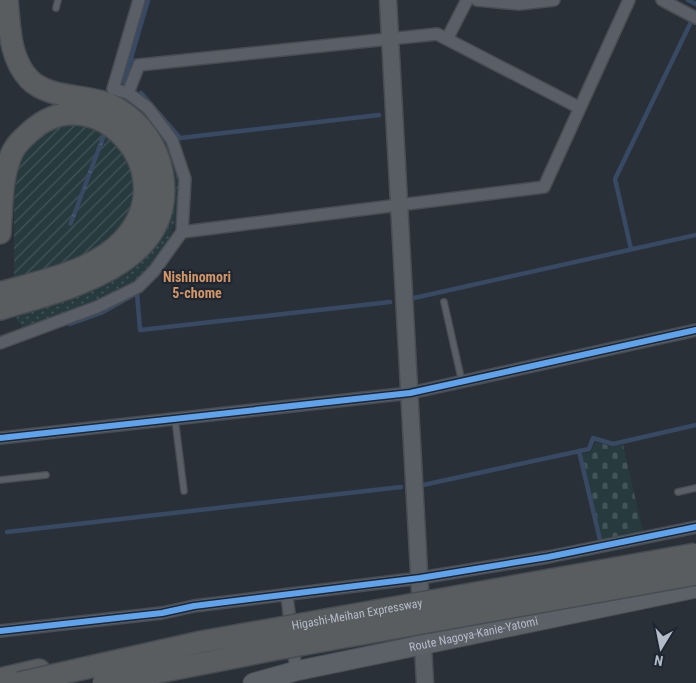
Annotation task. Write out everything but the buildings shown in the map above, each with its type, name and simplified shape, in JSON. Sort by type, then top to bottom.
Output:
[{"type":"highway","points":[[0,293],[30,292],[94,279],[109,271],[135,251],[146,239],[160,211],[163,178],[160,163],[148,137],[127,116],[106,103],[53,92],[30,80],[22,70],[12,48],[7,0]]},
{"type":"highway","points":[[0,233],[5,180],[14,150],[29,132],[47,119],[62,115],[95,118],[121,133],[138,156],[144,186],[143,200],[133,228],[123,240],[97,259],[0,309]]},
{"type":"highway","name":"Higashi-Meihan Expressway","points":[[20,683],[132,656],[696,554]]},
{"type":"highway","name":"Higashi-Meihan Expressway","points":[[103,683],[271,650],[696,574]]},
{"type":"highway","points":[[0,679],[188,640],[270,630]]},
{"type":"main road","name":"Route Nagoya-Kanie-Yatomi","points":[[253,683],[296,672],[696,588]]},
{"type":"street","points":[[0,343],[97,307],[138,287],[154,271],[182,232],[185,179],[178,152],[157,118],[148,108],[128,93],[113,89],[139,0]]},
{"type":"street","points":[[388,0],[401,206],[425,683]]},
{"type":"street","points":[[446,38],[467,0]]},
{"type":"street","points":[[477,0],[519,4],[554,0]]},
{"type":"street","points":[[182,232],[544,187],[629,0]]},
{"type":"street","points":[[662,0],[696,18]]},
{"type":"street","points":[[128,93],[139,65],[390,37],[437,34],[580,108]]},
{"type":"street","points":[[0,438],[410,393],[696,330]]},
{"type":"street","points":[[0,630],[162,613],[194,606],[287,596],[420,578],[548,557],[696,527]]},
{"type":"street","points":[[287,596],[296,672]]},
{"type":"lane","points":[[56,8],[58,0]]},
{"type":"lane","points":[[444,302],[462,382]]},
{"type":"lane","points":[[175,419],[184,491]]},
{"type":"lane","points":[[0,480],[46,475]]},
{"type":"lane","points":[[678,492],[696,488]]},
{"type":"green space","points":[[96,92],[119,96],[132,101],[147,114],[162,136],[172,155],[179,193],[172,231],[153,265],[130,288],[102,302],[27,331],[17,321],[16,313],[72,295],[109,280],[126,271],[141,259],[153,245]]},
{"type":"green space","points":[[80,122],[108,132],[135,174],[135,201],[112,239],[90,253],[14,281],[14,201],[18,168],[24,152],[48,129]]},
{"type":"green space","points":[[595,442],[614,447],[623,445],[643,532],[602,540],[582,454],[591,452]]},
{"type":"water","points":[[102,134],[106,136],[72,226],[68,225]]},
{"type":"waterway","points":[[124,82],[148,0]]},
{"type":"waterway","points":[[688,0],[696,4]]},
{"type":"waterway","points":[[631,249],[615,179],[691,22]]},
{"type":"waterway","points":[[130,61],[142,60]]},
{"type":"waterway","points":[[141,93],[180,138],[379,115]]},
{"type":"waterway","points":[[414,298],[696,235]]},
{"type":"waterway","points":[[70,324],[101,313],[137,293],[140,330],[390,302]]},
{"type":"waterway","points":[[423,485],[589,449],[593,438],[613,444],[696,425]]},
{"type":"waterway","points":[[579,451],[600,540]]},
{"type":"waterway","points":[[7,532],[401,487]]},
{"type":"cycle path","points":[[0,438],[410,393],[696,330]]},
{"type":"cycle path","points":[[0,631],[162,613],[194,606],[420,578],[548,557],[696,527]]},
{"type":"district","name":"Nishinomori 5-chome","points":[[197,286]]}]
